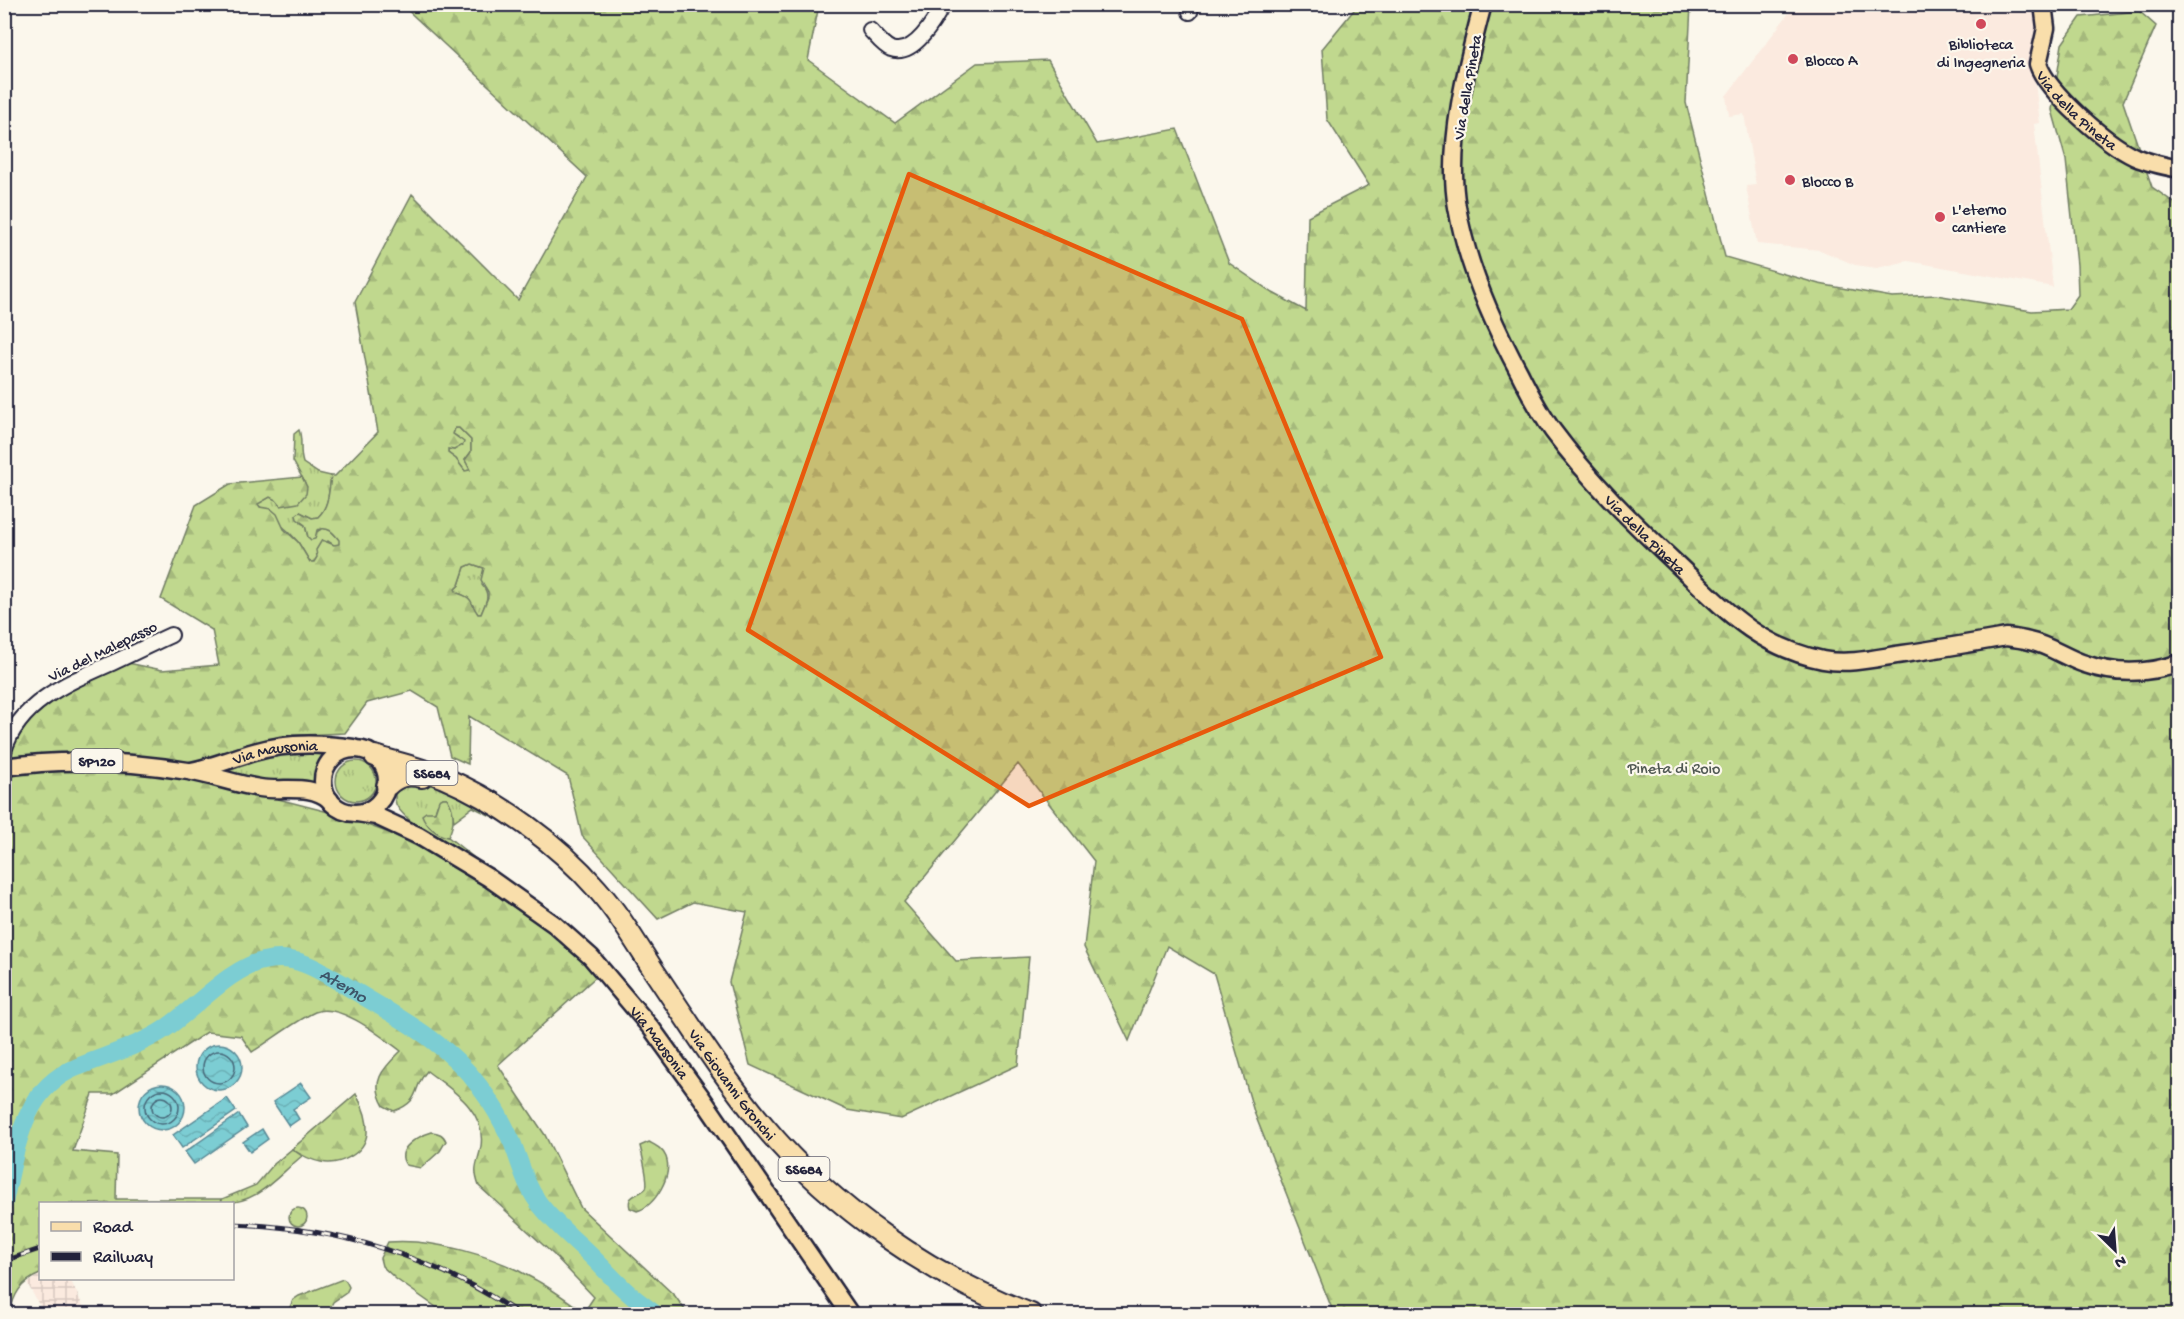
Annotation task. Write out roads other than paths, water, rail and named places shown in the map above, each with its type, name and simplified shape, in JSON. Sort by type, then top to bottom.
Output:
[{"type":"highway","name":"Via Giovanni Gronchi","points":[[368,753],[444,778],[485,800],[547,843],[576,867],[598,890],[621,921],[721,1071],[765,1127],[816,1180],[878,1230],[935,1267],[998,1301],[1031,1314]]},
{"type":"highway","name":"Via Giovanni Gronchi","points":[[385,791],[400,776],[417,776],[450,784],[485,800]]},
{"type":"main road","name":"Via della Pineta","points":[[1483,4],[1458,119],[1455,153],[1456,205],[1466,249],[1477,281],[1505,345],[1541,413],[1586,472],[1623,514],[1738,622],[1761,637],[1788,649],[1824,660],[1852,662],[2006,638],[2031,641],[2084,664],[2109,671],[2134,673],[2180,663]]},
{"type":"main road","name":"Via della Pineta","points":[[2043,4],[2046,28],[2038,64],[2054,89],[2118,148],[2148,162],[2180,170]]},
{"type":"main road","name":"Via Mausonia","points":[[190,772],[285,745],[337,746],[368,753]]},
{"type":"main road","points":[[342,752],[368,753],[385,769],[385,791],[373,808],[357,813],[342,810],[330,800],[324,783],[328,764],[342,752]]},
{"type":"main road","name":"Via Mausonia","points":[[4,767],[68,760],[120,763],[190,772],[260,788],[310,789],[330,800]]},
{"type":"main road","name":"Via Mausonia","points":[[385,791],[386,806],[391,817],[408,831]]},
{"type":"main road","name":"Via Mausonia","points":[[357,813],[371,814],[408,831],[489,878],[573,940],[615,982],[702,1098],[850,1314]]},
{"type":"street","points":[[870,30],[891,49],[899,50],[907,47],[927,32],[943,4]]},
{"type":"street","name":"Via del Malepasso","points":[[4,751],[18,722],[37,703],[56,690],[171,635]]},
{"type":"water","points":[[219,1044],[235,1051],[242,1067],[235,1083],[219,1090],[203,1083],[196,1067],[203,1051]]},
{"type":"water","points":[[301,1083],[311,1097],[293,1109],[299,1119],[289,1126],[273,1102]]},
{"type":"water","points":[[162,1084],[178,1091],[185,1107],[178,1123],[162,1130],[146,1123],[139,1107],[146,1091]]},
{"type":"water","points":[[227,1098],[236,1111],[182,1148],[173,1135]]},
{"type":"water","points":[[239,1114],[247,1127],[194,1164],[185,1152]]},
{"type":"water","points":[[262,1129],[268,1139],[250,1152],[243,1142]]},
{"type":"waterway","name":"Aterno","points":[[4,1202],[24,1124],[43,1091],[57,1078],[75,1068],[150,1038],[224,981],[250,965],[268,960],[289,960],[312,967],[339,981],[407,1023],[453,1057],[479,1086],[497,1113],[512,1142],[530,1188],[543,1209],[627,1292],[655,1314]]},
{"type":"railway","points":[[234,1224],[308,1231],[382,1248],[453,1276],[519,1314]]},
{"type":"railway","points":[[4,1261],[39,1249]]},
{"type":"place","name":"Biblioteca di Ingegneria","points":[[1981,24]]},
{"type":"place","name":"Blocco A","points":[[1793,59]]},
{"type":"place","name":"Blocco B","points":[[1790,180]]},
{"type":"place","name":"L'eterno cantiere","points":[[1940,217]]},
{"type":"park label","name":"Pineta di Roio","points":[[1674,767]]}]
